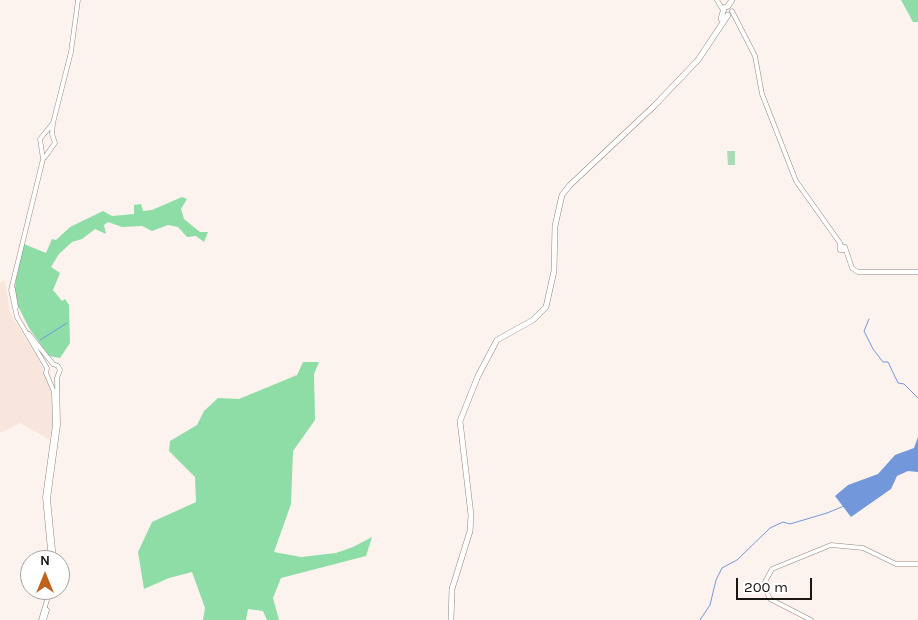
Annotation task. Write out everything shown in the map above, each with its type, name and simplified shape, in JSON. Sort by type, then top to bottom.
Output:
[{"type":"main road","points":[[51,550],[46,497],[55,411],[50,378],[46,373],[47,368],[17,317],[11,299],[12,285],[44,159],[50,148],[55,144],[52,134],[52,123],[71,52],[78,0]]},
{"type":"main road","points":[[717,0],[736,19],[755,56],[762,94],[796,181],[843,248],[852,268],[858,272],[918,272]]},
{"type":"main road","points":[[470,532],[469,502],[459,427],[469,396],[492,349],[504,334],[526,323],[543,306],[554,255],[556,226],[564,192],[698,60],[733,0]]},
{"type":"main road","points":[[44,159],[41,137],[52,123]]},
{"type":"main road","points":[[46,133],[52,134]]},
{"type":"main road","points":[[42,146],[50,148]]},
{"type":"main road","points":[[12,285],[16,309],[25,329],[60,370],[57,378],[58,425],[48,499],[51,550]]},
{"type":"main road","points":[[450,620],[452,589],[470,532],[473,515],[461,426],[492,349]]},
{"type":"main road","points":[[47,368],[53,364]]},
{"type":"main road","points":[[50,378],[57,378]]},
{"type":"main road","points":[[469,396],[474,391]]},
{"type":"main road","points":[[811,620],[770,599],[766,591],[765,582],[772,569],[831,545],[863,548],[896,564],[918,564]]},
{"type":"main road","points":[[42,620],[49,600]]},
{"type":"shaded area","points":[[5,280],[10,313],[39,360],[50,384],[53,419],[50,440],[20,423],[0,433],[0,283]]},
{"type":"green space","points":[[901,0],[918,0],[918,22],[913,22]]},
{"type":"green space","points":[[727,151],[735,151],[735,165],[728,165]]},
{"type":"green space","points":[[182,197],[187,199],[181,209],[184,219],[200,232],[208,232],[204,242],[196,236],[187,237],[178,227],[168,225],[152,231],[142,226],[122,227],[108,222],[104,225],[106,234],[95,229],[82,239],[72,242],[59,254],[51,267],[60,273],[53,290],[62,301],[65,299],[69,305],[70,343],[60,358],[49,356],[29,328],[18,306],[15,291],[16,272],[24,244],[46,253],[52,239],[56,240],[70,227],[103,211],[112,216],[134,214],[134,205],[141,204],[143,211],[152,210]]},
{"type":"green space","points":[[303,362],[319,362],[314,374],[315,420],[293,451],[291,504],[274,552],[301,557],[336,553],[372,537],[366,556],[281,578],[273,598],[279,620],[267,620],[263,611],[248,609],[246,620],[203,620],[205,608],[192,572],[169,578],[144,589],[138,552],[152,522],[196,502],[195,477],[169,451],[170,441],[197,425],[204,411],[218,398],[239,399],[297,375]]},
{"type":"water","points":[[918,437],[918,472],[908,471],[897,476],[891,489],[851,517],[835,496],[848,485],[878,474],[895,455],[914,448]]},
{"type":"waterway","points":[[869,319],[864,331],[873,349],[883,362],[888,362],[898,383],[904,384],[918,398]]},
{"type":"waterway","points":[[40,340],[67,323]]},
{"type":"waterway","points":[[700,620],[710,605],[716,580],[722,568],[737,560],[770,528],[783,522],[790,524],[844,506]]}]
